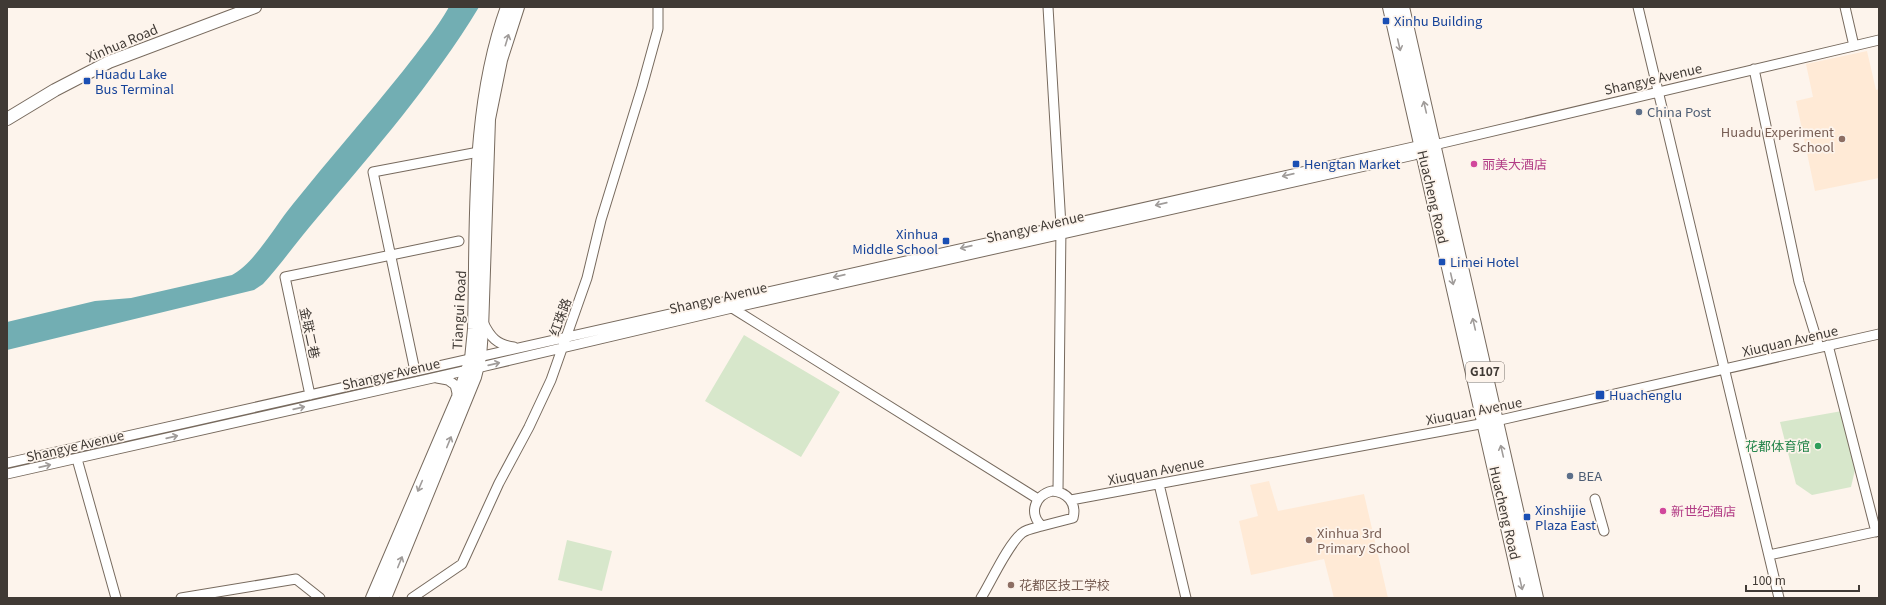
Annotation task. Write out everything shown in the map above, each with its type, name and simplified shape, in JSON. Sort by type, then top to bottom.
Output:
[{"type":"highway","name":"Huacheng Road","points":[[1390,7],[1426,148],[1490,422],[1536,598]]},
{"type":"highway","name":"Huacheng Road","points":[[1402,7],[1426,148]]},
{"type":"highway","name":"Huacheng Road","points":[[1490,422],[1524,598]]},
{"type":"main road","name":"Xinhua Road","points":[[7,109],[97,58],[231,7]]},
{"type":"main road","name":"Xinhua Road","points":[[7,119],[55,90],[108,62],[255,7]]},
{"type":"main road","name":"Tiangui Road","points":[[372,598],[474,363],[474,329],[485,88],[501,26],[508,7]]},
{"type":"main road","name":"Tiangui Road","points":[[385,598],[466,400],[483,322],[483,151],[501,60],[518,7]]},
{"type":"street","name":"红珠路","points":[[412,598],[462,564],[499,483],[529,427],[551,380],[587,278],[601,220],[642,87],[658,29],[658,7]]},
{"type":"street","points":[[1048,7],[1061,230],[1058,492]]},
{"type":"street","points":[[1638,7],[1779,598]]},
{"type":"street","points":[[1845,7],[1854,46]]},
{"type":"street","name":"Shangye Avenue","points":[[7,474],[432,378],[521,347],[723,302],[1061,230],[1426,148],[1657,91],[1879,40]]},
{"type":"street","points":[[1754,69],[1800,282],[1824,346],[1877,531],[1769,555]]},
{"type":"street","points":[[415,371],[373,172],[483,151]]},
{"type":"street","name":"Shangye Avenue","points":[[7,463],[415,371],[563,348],[1061,230]]},
{"type":"street","points":[[390,256],[459,241]]},
{"type":"street","name":"金联二巷","points":[[310,395],[285,277],[390,256]]},
{"type":"street","points":[[723,302],[1038,499]]},
{"type":"street","points":[[483,322],[489,335],[497,342],[508,346],[521,347]]},
{"type":"street","name":"Xiuquan Avenue","points":[[1071,500],[1490,422],[1879,334]]},
{"type":"street","points":[[432,378],[442,379],[452,383],[457,389],[458,397]]},
{"type":"street","points":[[78,459],[116,598]]},
{"type":"street","points":[[1159,484],[1186,598]]},
{"type":"street","points":[[981,598],[1012,545],[1021,534],[1030,529],[1042,526],[1073,518],[1074,508],[1071,500],[1064,494],[1058,492],[1047,492],[1038,499],[1035,511],[1037,521],[1042,526]]},
{"type":"street","points":[[1595,499],[1604,531]]},
{"type":"street","points":[[181,598],[296,579],[320,598]]},
{"type":"shaded area","name":"Huadu Experiment School","points":[[1867,51],[1876,90],[1879,89],[1879,178],[1815,191],[1796,101],[1813,97],[1806,64]]},
{"type":"shaded area","name":"Xinhua 3rd Primary School","points":[[1269,481],[1278,511],[1364,494],[1388,598],[1334,598],[1324,559],[1251,575],[1239,521],[1258,516],[1250,485]]},
{"type":"green space","points":[[744,335],[840,392],[801,457],[705,401]]},
{"type":"green space","name":"花都体育馆","points":[[1842,411],[1855,470],[1851,487],[1812,495],[1796,484],[1780,422]]},
{"type":"green space","points":[[567,540],[612,551],[602,591],[558,580]]},
{"type":"water","points":[[449,7],[479,7],[442,63],[402,116],[263,284],[254,290],[7,350],[7,322],[95,301],[131,298],[232,275],[240,270],[257,253],[293,204],[403,71],[433,32]]},
{"type":"place","name":"Xinhu Building","points":[[1386,21]]},
{"type":"place","name":"Huadu Lake Bus Terminal","points":[[87,81]]},
{"type":"place","name":"China Post","points":[[1639,112]]},
{"type":"place","name":"Huadu Experiment School","points":[[1842,139]]},
{"type":"place","name":"Hengtan Market","points":[[1296,164]]},
{"type":"place","name":"丽美大酒店","points":[[1474,164]]},
{"type":"place","name":"Xinhua Middle School","points":[[946,241]]},
{"type":"place","name":"Limei Hotel","points":[[1442,262]]},
{"type":"place","name":"Huachenglu","points":[[1600,395]]},
{"type":"place","name":"花都体育馆","points":[[1818,446]]},
{"type":"place","name":"BEA","points":[[1570,476]]},
{"type":"place","name":"新世纪酒店","points":[[1663,511]]},
{"type":"place","name":"Xinshijie Plaza East","points":[[1527,517]]},
{"type":"place","name":"Xinhua 3rd Primary School","points":[[1309,540]]},
{"type":"place","name":"花都区技工学校","points":[[1011,585]]}]
